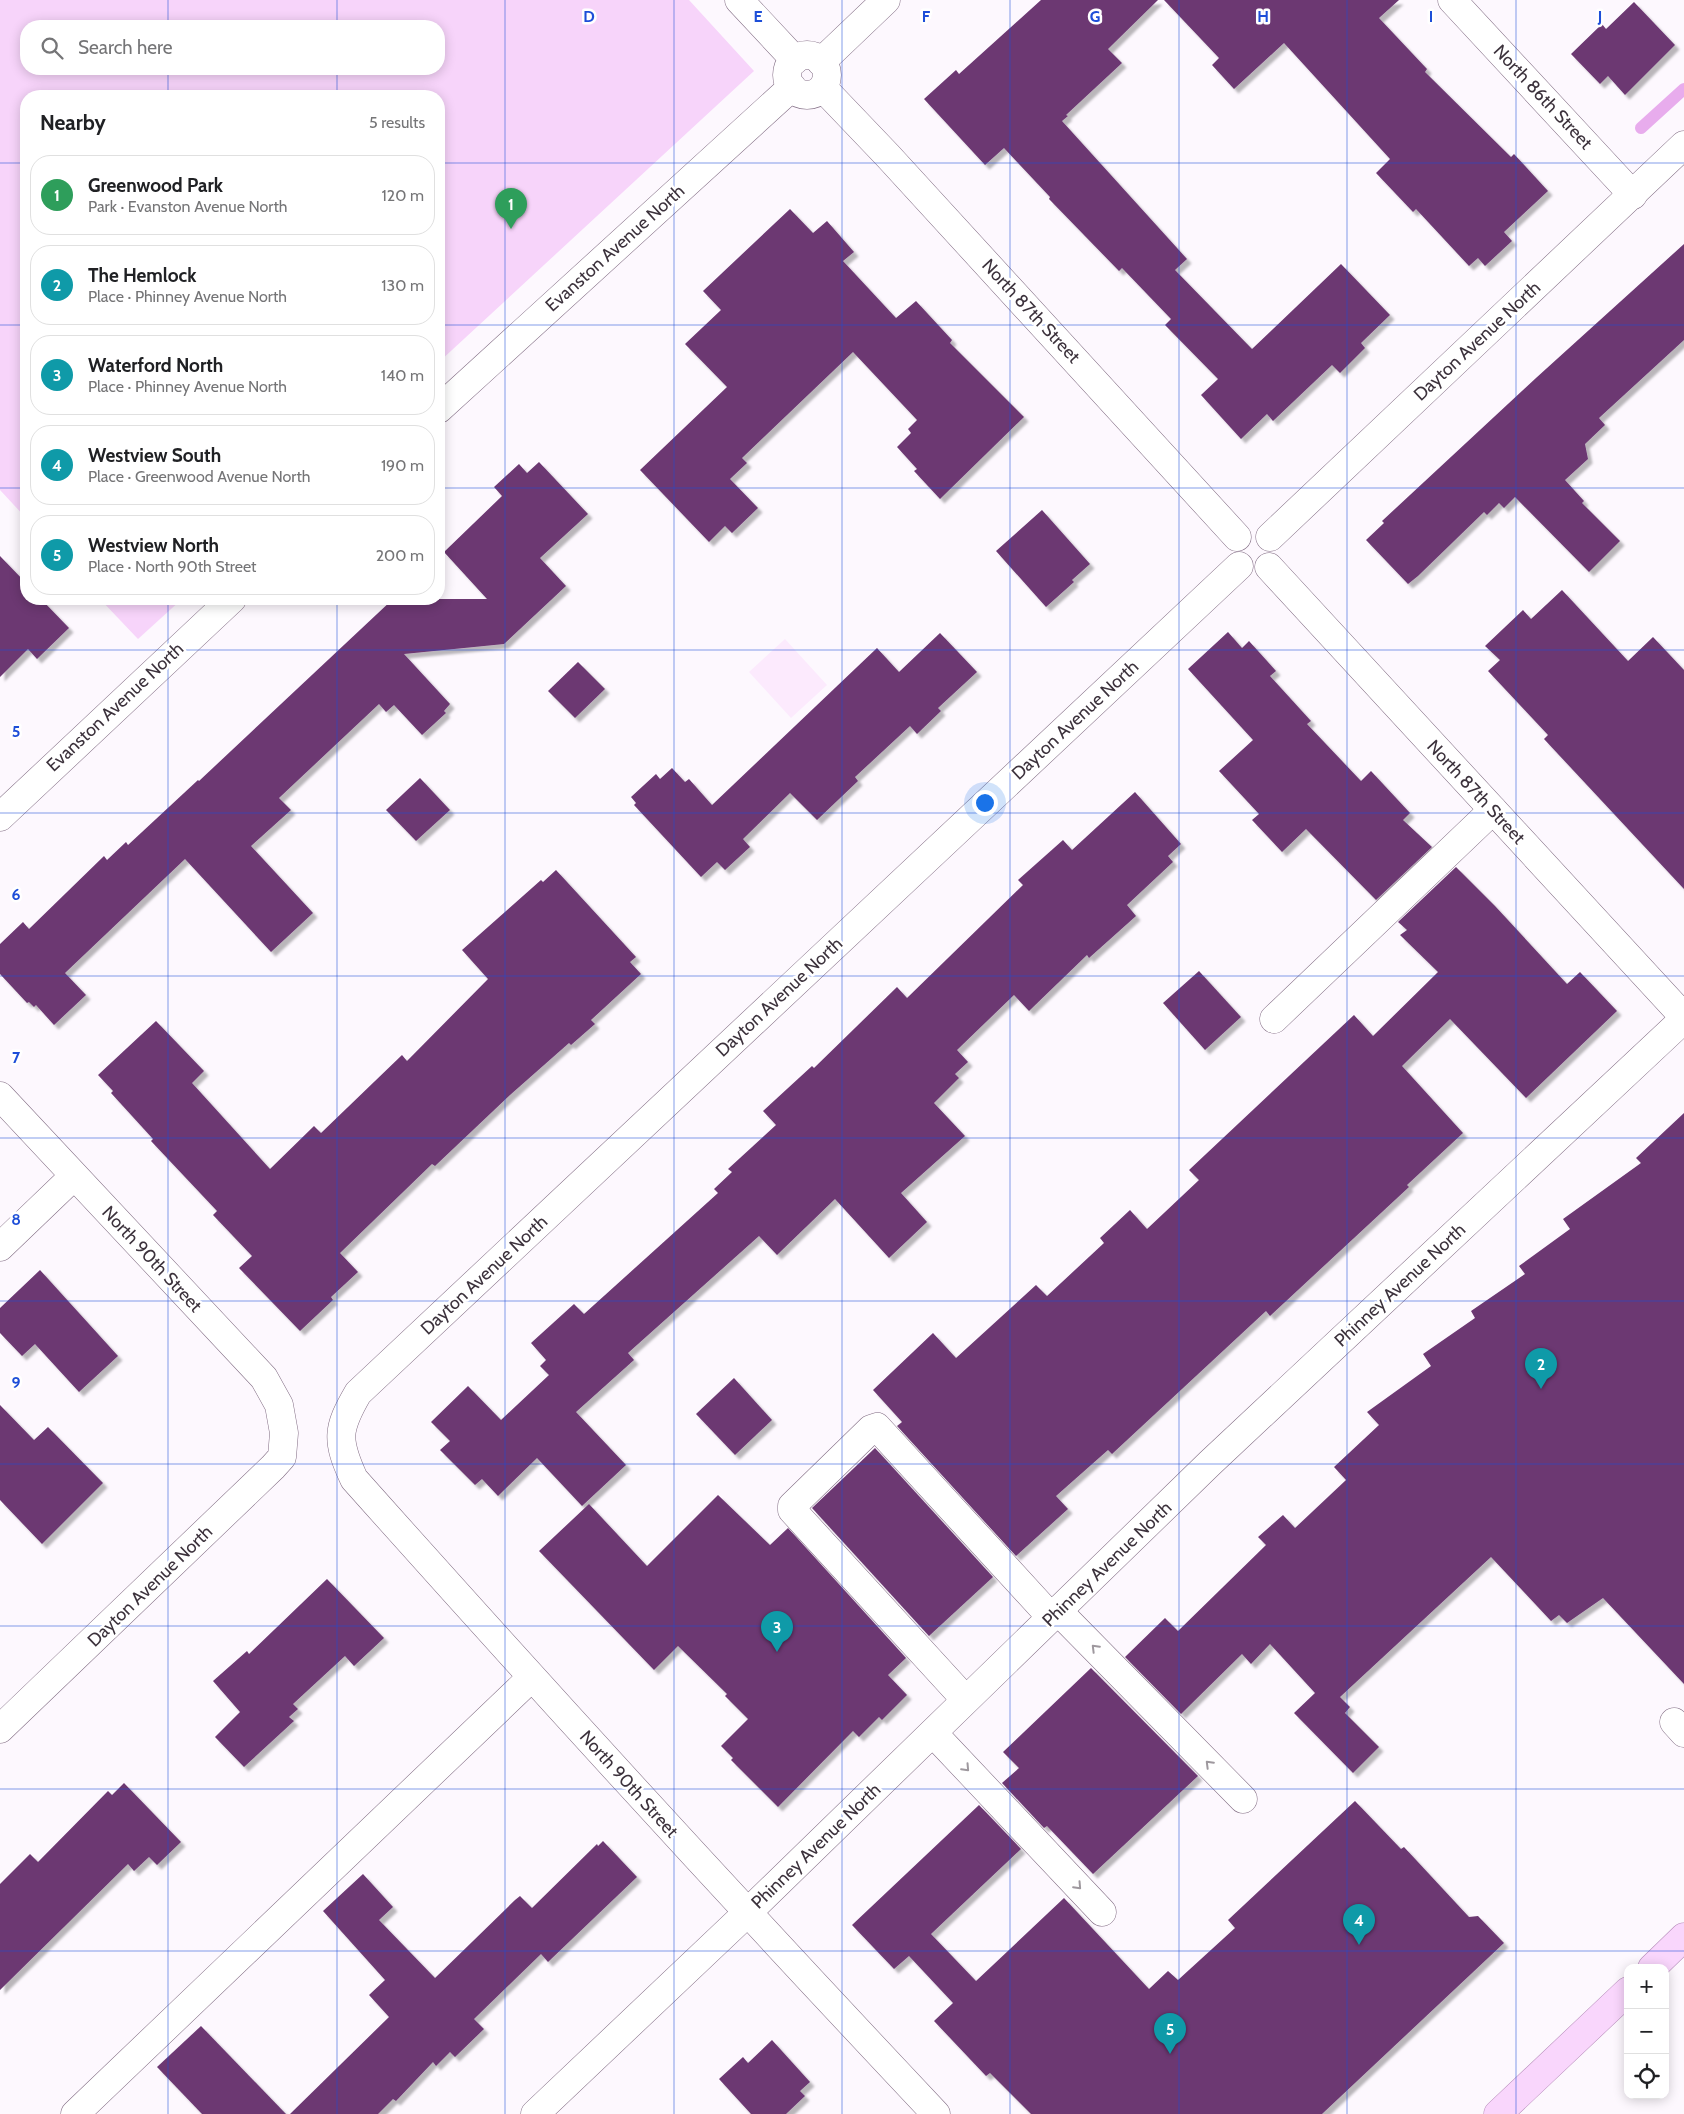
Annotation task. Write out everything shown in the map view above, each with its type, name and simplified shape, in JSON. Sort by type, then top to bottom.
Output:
[{"type":"main road","points":[[1656,1964],[1684,1936]]},
{"type":"main road","points":[[1498,2114],[1624,1995]]},
{"type":"street","name":"North 87th Street","points":[[739,0],[813,70],[888,156],[1237,537]]},
{"type":"street","points":[[813,70],[886,0]]},
{"type":"street","name":"North 86th Street","points":[[1452,0],[1633,194]]},
{"type":"street","name":"Evanston Avenue North","points":[[445,404],[792,87],[788,71],[813,70]]},
{"type":"street","name":"Dayton Avenue North","points":[[1270,537],[1684,145]]},
{"type":"street","points":[[1253,529],[1260,530],[1270,537],[1275,546],[1276,553],[1269,567],[1255,572],[1239,566],[1232,552],[1232,545],[1237,537],[1246,530],[1253,529]]},
{"type":"street","name":"Dayton Avenue North","points":[[340,1441],[344,1417],[358,1393],[1239,566]]},
{"type":"street","name":"North 87th Street","points":[[1269,567],[1684,1018]]},
{"type":"street","name":"Evanston Avenue North","points":[[0,817],[226,605]]},
{"type":"street","points":[[1274,1019],[1493,810]]},
{"type":"street","name":"Phinney Avenue North","points":[[535,2114],[747,1913],[1217,1456],[1684,1018]]},
{"type":"street","name":"North 90th Street","points":[[0,1096],[264,1378],[279,1405],[284,1434]]},
{"type":"street","points":[[0,1247],[74,1176]]},
{"type":"street","points":[[965,1699],[792,1510],[792,1506],[871,1429],[877,1427],[1054,1614],[1243,1799]]},
{"type":"street","name":"Dayton Avenue North","points":[[0,1729],[267,1473],[282,1456],[284,1434]]},
{"type":"street","name":"North 90th Street","points":[[340,1441],[346,1462],[354,1478],[531,1678],[747,1913],[936,2114]]},
{"type":"street","points":[[75,2114],[531,1678]]},
{"type":"street","points":[[933,1733],[1102,1912]]},
{"type":"shaded area","points":[[0,0],[689,0],[754,71],[445,356],[445,90],[20,90],[20,512],[0,490]]},
{"type":"shaded area","points":[[106,605],[175,605],[138,639]]},
{"type":"shaded area","points":[[785,639],[827,685],[791,718],[749,672]]},
{"type":"building","points":[[1041,0],[1158,0],[1108,49],[1122,63],[1066,115],[1068,116],[1062,121],[1187,259],[1175,270],[1252,349],[1341,264],[1390,315],[1361,343],[1365,348],[1340,373],[1332,365],[1273,421],[1267,414],[1241,439],[1201,395],[1218,379],[1165,325],[1171,319],[1122,268],[1119,271],[1049,199],[1050,197],[1004,148],[985,165],[924,99],[956,70],[959,74]]},
{"type":"building","points":[[1164,0],[1399,0],[1379,18],[1427,69],[1425,72],[1511,157],[1514,154],[1548,191],[1504,232],[1512,241],[1485,266],[1478,258],[1469,266],[1416,209],[1413,212],[1376,173],[1390,159],[1284,43],[1234,89],[1212,65],[1219,58]]},
{"type":"building","points":[[1634,2],[1675,45],[1625,95],[1608,76],[1600,84],[1571,54],[1602,24],[1606,29]]},
{"type":"building","points":[[790,209],[813,233],[827,221],[854,252],[843,261],[896,318],[916,301],[952,340],[950,343],[1024,417],[940,499],[914,471],[917,469],[897,447],[911,433],[908,429],[917,420],[853,352],[742,458],[747,463],[730,479],[758,508],[732,533],[725,526],[709,542],[640,470],[727,387],[685,344],[721,310],[703,291]]},
{"type":"building","points":[[1684,244],[1684,340],[1599,418],[1605,425],[1585,444],[1588,459],[1565,480],[1584,501],[1582,503],[1620,541],[1589,572],[1515,497],[1504,508],[1499,503],[1487,515],[1484,512],[1408,584],[1366,540],[1384,523],[1382,521]]},
{"type":"building","points":[[539,462],[588,514],[540,558],[566,586],[504,644],[404,654],[450,704],[444,711],[446,713],[422,735],[394,705],[386,712],[379,704],[279,798],[291,810],[251,846],[313,913],[271,952],[185,859],[65,973],[86,995],[54,1025],[36,1005],[34,1007],[29,1002],[27,1003],[0,974],[0,944],[23,922],[29,929],[104,856],[107,860],[126,842],[128,845],[387,605],[445,605],[445,599],[487,599],[445,551],[502,496],[494,487],[519,464],[527,473]]},
{"type":"building","points":[[1042,510],[1090,564],[1072,580],[1074,582],[1046,607],[996,551]]},
{"type":"building","points":[[0,556],[20,577],[20,605],[47,605],[69,628],[37,659],[28,649],[0,677]]},
{"type":"building","points":[[1562,590],[1628,661],[1653,637],[1684,670],[1684,889],[1544,739],[1548,735],[1488,671],[1500,660],[1485,646],[1523,610],[1531,619]]},
{"type":"building","points":[[1228,632],[1242,648],[1249,641],[1276,671],[1270,676],[1311,721],[1307,724],[1361,781],[1371,771],[1410,813],[1403,820],[1432,847],[1376,900],[1306,829],[1282,852],[1252,820],[1259,814],[1219,771],[1253,740],[1188,669]]},
{"type":"building","points":[[940,633],[977,672],[938,708],[941,711],[917,734],[910,726],[855,777],[858,781],[817,820],[790,793],[743,839],[750,847],[725,870],[717,862],[701,877],[634,805],[636,803],[631,797],[656,774],[660,779],[672,768],[685,782],[689,779],[712,805],[877,648],[899,672]]},
{"type":"building","points":[[578,662],[605,689],[575,718],[548,691]]},
{"type":"building","points":[[420,778],[450,810],[416,841],[386,810]]},
{"type":"building","points":[[1135,792],[1181,844],[1168,856],[1173,862],[1127,905],[1136,916],[1089,958],[1087,955],[1029,1011],[1014,995],[957,1050],[968,1062],[955,1074],[959,1078],[934,1103],[965,1136],[901,1193],[927,1222],[889,1258],[835,1199],[777,1255],[759,1236],[628,1353],[634,1360],[576,1412],[626,1465],[582,1506],[537,1458],[498,1496],[482,1479],[475,1485],[440,1450],[450,1441],[431,1422],[468,1386],[501,1420],[549,1375],[540,1366],[546,1360],[531,1343],[574,1304],[584,1314],[718,1193],[714,1189],[732,1172],[728,1169],[776,1125],[763,1111],[812,1066],[814,1068],[897,987],[907,998],[1023,885],[1018,880],[1063,840],[1072,850]]},
{"type":"building","points":[[1456,867],[1567,984],[1580,972],[1617,1011],[1526,1098],[1450,1019],[1402,1066],[1463,1133],[1407,1185],[1409,1187],[1270,1316],[1266,1311],[1112,1454],[1108,1450],[1056,1496],[1068,1509],[1016,1556],[897,1426],[902,1422],[873,1390],[933,1333],[956,1358],[1036,1285],[1047,1296],[1104,1243],[1100,1238],[1130,1210],[1147,1229],[1199,1180],[1189,1170],[1354,1015],[1373,1036],[1438,972],[1400,935],[1407,930],[1398,922]]},
{"type":"building","points":[[556,870],[636,957],[630,962],[641,974],[591,1020],[595,1024],[571,1045],[569,1043],[510,1095],[435,1166],[432,1164],[340,1253],[358,1272],[331,1297],[333,1300],[300,1331],[239,1268],[252,1256],[213,1215],[217,1211],[151,1141],[153,1139],[111,1093],[113,1091],[98,1075],[156,1021],[204,1071],[192,1083],[270,1169],[314,1126],[321,1133],[402,1055],[407,1061],[488,979],[462,950],[541,880],[543,882]]},
{"type":"building","points":[[1199,971],[1241,1017],[1205,1050],[1163,1003]]},
{"type":"building","points":[[1684,1113],[1684,1684],[1603,1598],[1567,1623],[1559,1615],[1551,1621],[1491,1557],[1340,1697],[1350,1707],[1345,1713],[1379,1747],[1353,1773],[1294,1713],[1315,1693],[1270,1644],[1251,1664],[1242,1654],[1181,1714],[1125,1657],[1165,1618],[1178,1631],[1266,1545],[1258,1537],[1283,1515],[1295,1528],[1346,1480],[1334,1467],[1379,1425],[1367,1412],[1431,1366],[1423,1354],[1475,1318],[1471,1311],[1525,1274],[1519,1266],[1570,1229],[1563,1219],[1641,1163],[1636,1158]]},
{"type":"building","points":[[40,1270],[118,1356],[79,1392],[35,1344],[22,1356],[0,1333],[0,1308]]},
{"type":"building","points":[[734,1378],[772,1420],[735,1455],[696,1414]]},
{"type":"building","points":[[0,1405],[34,1440],[48,1427],[103,1483],[42,1544],[0,1500]]},
{"type":"building","points":[[875,1448],[993,1577],[929,1636],[812,1508]]},
{"type":"building","points":[[718,1495],[770,1545],[788,1528],[906,1658],[888,1675],[907,1695],[882,1720],[879,1717],[859,1737],[853,1731],[778,1807],[731,1760],[733,1758],[721,1746],[748,1719],[725,1696],[727,1694],[678,1646],[654,1670],[539,1551],[589,1504],[647,1566]]},
{"type":"building","points":[[327,1579],[384,1638],[354,1666],[345,1656],[293,1704],[298,1709],[289,1717],[294,1721],[244,1767],[215,1737],[240,1712],[213,1681],[247,1651],[249,1654]]},
{"type":"building","points":[[1091,1668],[1198,1776],[1093,1874],[1047,1826],[1044,1828],[1002,1783],[1019,1768],[1003,1752]]},
{"type":"building","points":[[124,1783],[181,1842],[157,1865],[149,1857],[134,1871],[128,1864],[0,1990],[0,1884],[30,1854],[38,1862],[108,1791],[112,1795]]},
{"type":"building","points":[[1355,1801],[1401,1849],[1404,1847],[1469,1917],[1478,1916],[1504,1943],[1322,2114],[1031,2114],[990,2073],[986,2076],[934,2021],[953,2003],[909,1956],[894,1969],[852,1925],[979,1805],[1021,1849],[931,1934],[976,1981],[1064,1898],[1149,1989],[1168,1971],[1178,1980],[1235,1928],[1228,1920]]},
{"type":"building","points":[[603,1841],[637,1877],[548,1962],[541,1954],[474,2019],[484,2029],[455,2057],[450,2052],[436,2066],[433,2062],[396,2101],[393,2099],[378,2114],[290,2114],[389,2017],[369,1995],[385,1980],[323,1911],[363,1874],[393,1907],[379,1920],[435,1978],[515,1900],[520,1896],[532,1908],[597,1844],[598,1846]]},
{"type":"building","points":[[201,2026],[286,2114],[202,2114],[157,2067]]},
{"type":"building","points":[[772,2040],[810,2082],[800,2091],[805,2096],[786,2114],[751,2114],[719,2079],[743,2057],[748,2063]]},
{"type":"waterway","points":[[1641,128],[1684,89]]},
{"type":"place","name":"Greenwood Park","points":[[511,229]]},
{"type":"place","name":"The Hemlock","points":[[1541,1389]]},
{"type":"place","name":"Waterford North","points":[[777,1652]]},
{"type":"place","name":"Westview South","points":[[1359,1945]]},
{"type":"place","name":"Westview North","points":[[1170,2054]]}]
